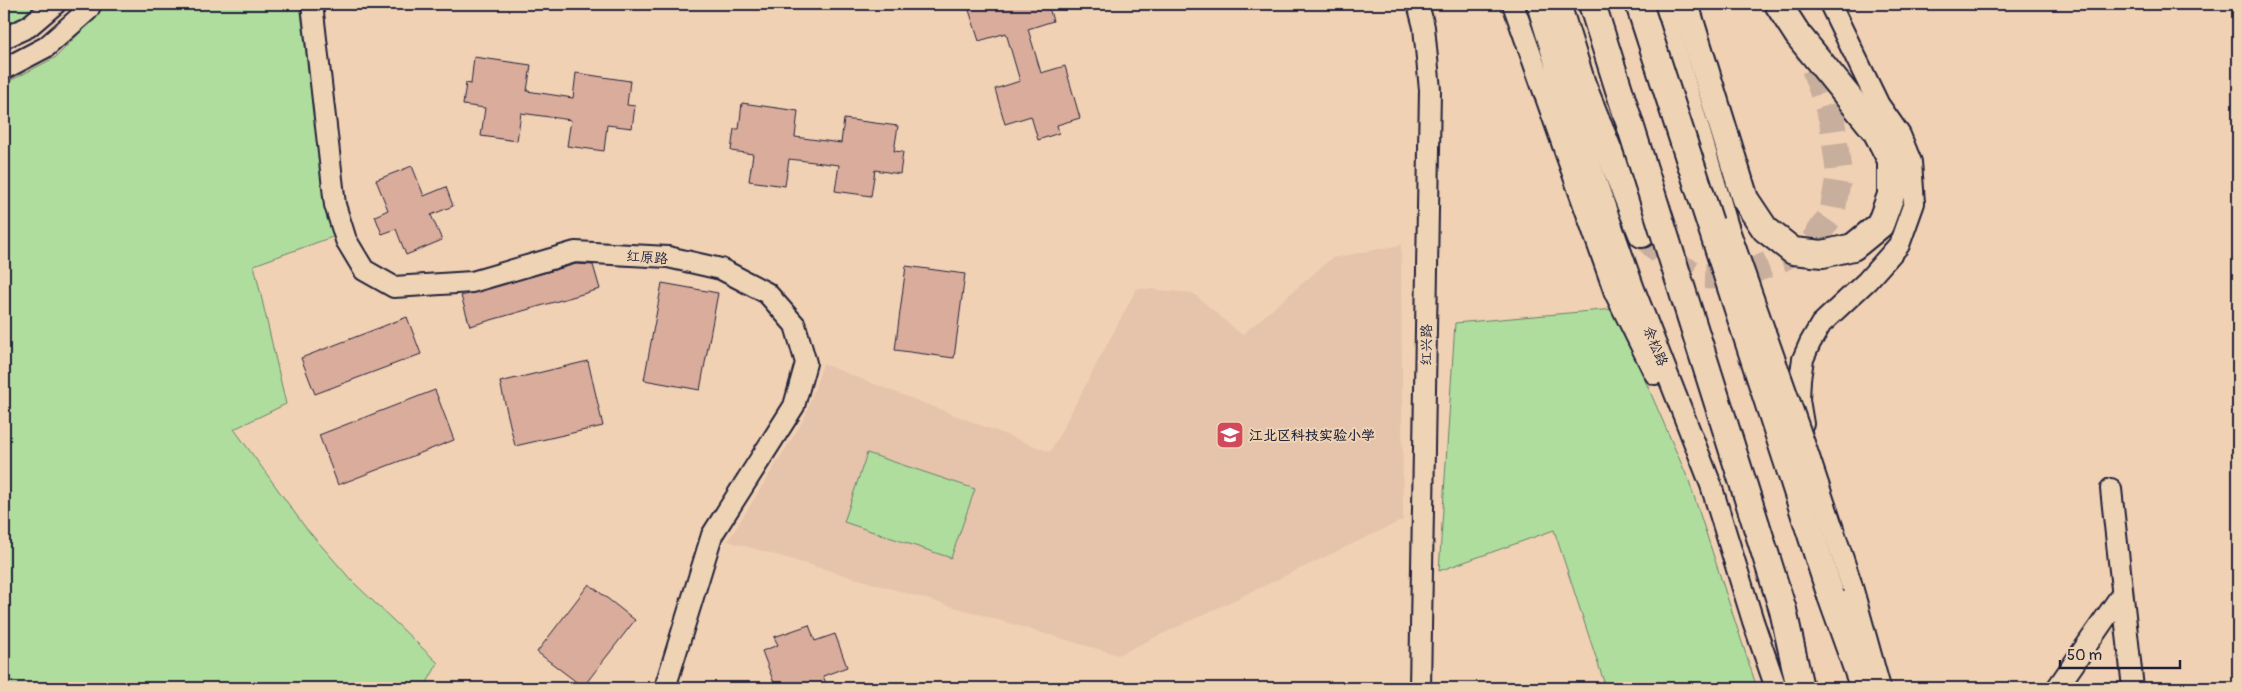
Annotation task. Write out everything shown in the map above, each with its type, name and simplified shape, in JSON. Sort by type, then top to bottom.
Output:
[{"type":"highway","points":[[1557,4],[1582,84],[1642,234]]},
{"type":"highway","points":[[1592,4],[1783,610],[1800,688]]},
{"type":"highway","points":[[1639,4],[1841,589],[1864,688]]},
{"type":"highway","points":[[1684,4],[1746,199],[1765,229],[1793,250],[1823,254],[1853,247],[1880,225],[1891,195],[1891,160],[1876,131],[1798,35],[1778,4]]},
{"type":"main road","points":[[4,38],[28,27],[55,4]]},
{"type":"main road","points":[[4,68],[46,47],[88,10],[91,4]]},
{"type":"main road","name":"红原路","points":[[312,4],[335,205],[346,240],[364,270],[394,287],[472,282],[575,252],[668,257],[721,269],[767,293],[795,326],[806,364],[794,406],[712,535],[665,688]]},
{"type":"main road","name":"红兴路","points":[[1418,4],[1424,27],[1430,90],[1420,688]]},
{"type":"main road","points":[[1513,4],[1624,291]]},
{"type":"main road","name":"余松路","points":[[1537,4],[1624,291],[1711,485],[1776,688]]},
{"type":"main road","points":[[1662,4],[1728,227],[1808,454]]},
{"type":"main road","points":[[1830,4],[1879,104],[1900,135]]},
{"type":"main road","points":[[1842,4],[1884,87],[1911,162],[1914,203],[1899,245],[1867,281],[1821,324],[1803,359],[1799,400],[1808,454],[1841,589],[1880,688]]},
{"type":"main road","points":[[2111,489],[2133,688]]},
{"type":"main road","points":[[2057,688],[2122,594]]},
{"type":"shaded area","name":"江北区科技实验小学","points":[[1401,245],[1403,520],[1118,655],[728,541],[804,419],[823,364],[1050,452],[1137,288],[1193,293],[1242,335],[1332,258]]},
{"type":"green space","points":[[4,4],[46,4],[4,30]]},
{"type":"green space","points":[[103,4],[300,4],[325,206],[335,236],[254,265],[286,404],[234,429],[305,527],[352,581],[438,663],[424,688],[4,688],[4,84],[56,57],[99,13]]},
{"type":"green space","points":[[1614,309],[1689,481],[1757,688],[1606,688],[1554,530],[1439,571],[1455,323]]},
{"type":"green space","points":[[867,453],[975,489],[951,558],[844,522]]},
{"type":"building","points":[[978,4],[1048,4],[1053,21],[1028,29],[1041,73],[1065,66],[1080,118],[1057,125],[1059,133],[1038,140],[1031,116],[1005,124],[995,89],[1020,81],[1006,33],[979,41],[968,7]]},
{"type":"building","points":[[474,57],[531,65],[527,91],[573,98],[576,73],[630,81],[627,105],[635,106],[632,128],[607,125],[604,151],[567,146],[571,120],[521,113],[517,141],[481,136],[485,108],[463,105],[466,83],[471,84]]},
{"type":"building","points":[[742,103],[798,111],[795,137],[841,143],[844,119],[898,126],[894,151],[903,152],[900,174],[875,170],[871,196],[835,191],[839,165],[789,159],[785,186],[749,181],[753,154],[731,151],[734,129],[739,129]]},
{"type":"building","points":[[412,166],[424,196],[446,187],[453,206],[431,215],[442,240],[406,255],[396,229],[382,234],[375,216],[388,210],[376,180]]},
{"type":"building","points":[[576,264],[593,265],[600,289],[470,326],[461,296]]},
{"type":"building","points":[[906,266],[965,274],[954,358],[895,350]]},
{"type":"building","points":[[662,283],[718,293],[700,390],[644,380]]},
{"type":"building","points":[[407,317],[421,354],[315,394],[301,358]]},
{"type":"building","points":[[588,361],[603,426],[515,446],[500,382]]},
{"type":"building","points":[[435,390],[454,440],[338,485],[319,435]]},
{"type":"building","points":[[589,584],[635,620],[583,687],[537,652]]},
{"type":"building","points":[[809,625],[815,641],[835,634],[847,667],[823,676],[828,688],[776,688],[762,651],[778,645],[774,637]]},
{"type":"tunnel","points":[[1642,234],[1671,263],[1699,276],[1736,277],[1775,262],[1811,244],[1832,214],[1839,174],[1832,120],[1807,48]]},
{"type":"place","name":"江北区科技实验小学","points":[[1230,435]]}]
